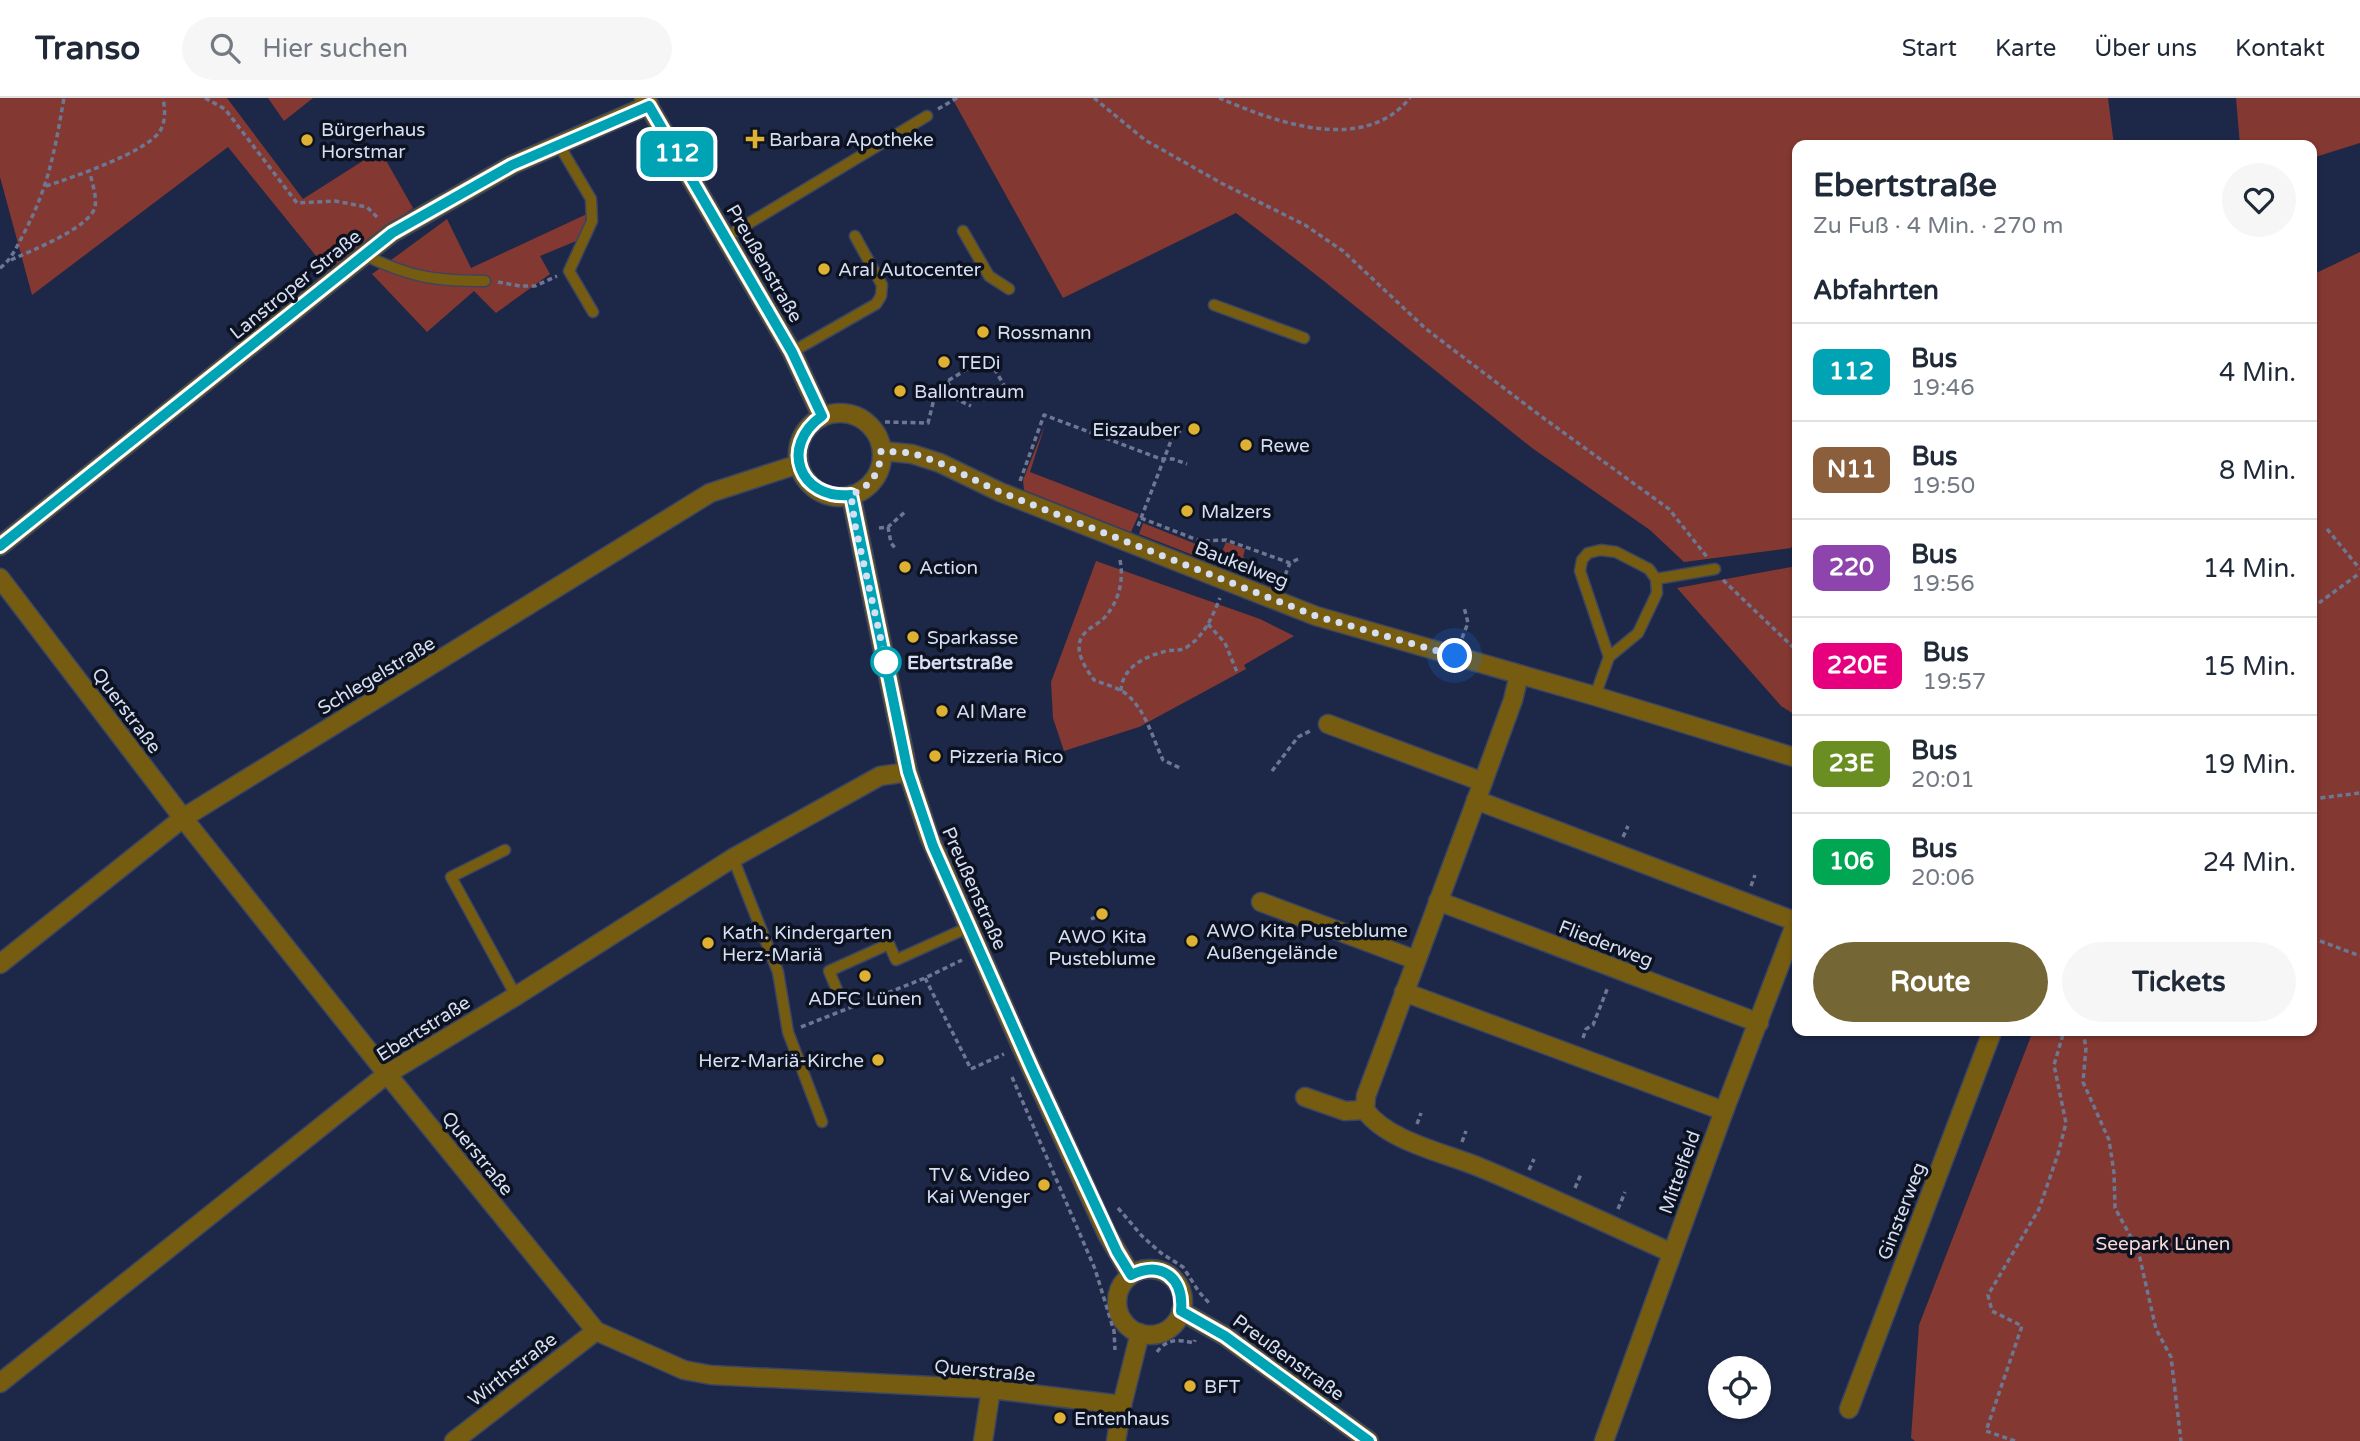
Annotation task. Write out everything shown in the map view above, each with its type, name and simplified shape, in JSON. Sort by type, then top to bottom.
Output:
[{"type":"street","name":"Lanstroper Straße","points":[[0,545],[392,233],[512,165],[646,102]]},
{"type":"street","name":"Preußenstraße","points":[[646,102],[792,352],[822,416]]},
{"type":"street","points":[[835,413],[848,413],[871,426],[881,451],[880,465],[874,478],[864,489],[851,495],[824,494],[813,487],[799,464],[798,450],[802,436],[810,425],[822,416],[835,413]]},
{"type":"street","name":"Baukelweg","points":[[881,451],[912,453],[940,463],[1013,497],[1316,616],[1792,756]]},
{"type":"street","name":"Schlegelstraße","points":[[0,964],[183,818],[710,493],[799,464]]},
{"type":"street","name":"Preußenstraße","points":[[851,495],[908,772],[929,836],[1107,1234],[1131,1275]]},
{"type":"street","name":"Querstraße","points":[[0,578],[183,818],[596,1331],[684,1370],[711,1375],[991,1389],[1122,1405]]},
{"type":"street","points":[[1519,675],[1513,700],[1366,1096],[1365,1110],[1373,1121],[1403,1138],[1479,1167],[1672,1252]]},
{"type":"street","points":[[1328,724],[1483,782]]},
{"type":"street","name":"Ebertstraße","points":[[0,1383],[387,1074],[516,996],[733,858],[880,776],[908,772]]},
{"type":"street","points":[[1476,800],[1792,919]]},
{"type":"street","name":"Fliederweg","points":[[1438,901],[1759,1023]]},
{"type":"street","points":[[1261,902],[1416,960]]},
{"type":"street","name":"Mittelfeld","points":[[1604,1441],[1724,1111],[1759,1023],[1790,960]]},
{"type":"street","points":[[1404,992],[1724,1111]]},
{"type":"street","name":"Ginsterweg","points":[[1849,1409],[1990,1036]]},
{"type":"street","points":[[1305,1097],[1345,1111],[1365,1110]]},
{"type":"street","points":[[1142,1269],[1153,1269],[1164,1272],[1180,1288],[1181,1311],[1172,1326],[1165,1331],[1157,1334],[1140,1333],[1129,1327],[1121,1318],[1117,1306],[1118,1294],[1131,1275],[1142,1269]]},
{"type":"street","name":"Preußenstraße","points":[[1181,1311],[1225,1336],[1369,1441]]},
{"type":"street","name":"Wirthstraße","points":[[454,1441],[596,1331]]},
{"type":"street","points":[[1116,1441],[1140,1333]]},
{"type":"street","points":[[983,1441],[991,1389]]},
{"type":"lane","points":[[726,237],[927,116]]},
{"type":"lane","points":[[559,145],[591,199],[592,221],[569,271],[593,312]]},
{"type":"lane","points":[[963,231],[989,276],[1009,289]]},
{"type":"lane","points":[[792,352],[876,304],[881,296],[882,285],[855,236]]},
{"type":"lane","points":[[364,255],[390,267],[426,278],[485,281]]},
{"type":"lane","points":[[1214,305],[1304,338]]},
{"type":"lane","points":[[1594,696],[1609,657],[1638,633],[1657,593],[1656,579],[1649,569],[1616,552],[1601,550],[1588,553],[1582,560],[1580,570],[1609,657]]},
{"type":"lane","points":[[1656,579],[1715,569]]},
{"type":"lane","points":[[505,850],[451,877],[516,996]]},
{"type":"lane","points":[[733,858],[778,972],[788,1032],[822,1122]]},
{"type":"lane","points":[[837,990],[829,971],[889,944],[896,960],[969,927]]},
{"type":"path","points":[[9,261],[41,202],[54,155],[64,98]]},
{"type":"path","points":[[45,187],[89,173],[146,144],[159,134],[165,114],[163,98]]},
{"type":"path","points":[[205,98],[225,109],[297,203],[335,201],[367,207],[392,233]]},
{"type":"path","points":[[927,116],[957,98]]},
{"type":"path","points":[[1094,98],[1145,140],[1223,184],[1305,225],[1343,251],[1426,329],[1669,509],[1698,543],[1715,569],[1792,646]]},
{"type":"path","points":[[1219,98],[1256,114],[1305,128],[1340,129],[1370,125],[1389,117],[1410,98]]},
{"type":"path","points":[[0,268],[79,226],[90,216],[95,206],[89,173]]},
{"type":"path","points":[[485,281],[535,286],[569,271]]},
{"type":"path","points":[[885,422],[928,423],[937,387],[987,356],[1005,387]]},
{"type":"path","points":[[947,381],[958,400],[971,406]]},
{"type":"path","points":[[1013,497],[1044,415],[1164,460],[1173,459],[1187,464]]},
{"type":"path","points":[[1139,524],[1174,433],[1184,430]]},
{"type":"path","points":[[878,528],[888,527],[905,512]]},
{"type":"path","points":[[1141,519],[1200,541],[1226,540],[1290,563]]},
{"type":"path","points":[[888,527],[891,543],[895,548]]},
{"type":"path","points":[[2317,604],[2360,571],[2328,529]]},
{"type":"path","points":[[1119,558],[1122,581],[1112,607],[1100,622],[1084,633],[1079,645],[1083,662],[1094,680],[1121,691],[1140,711],[1163,761],[1181,768]]},
{"type":"path","points":[[1275,600],[1290,563],[1300,558]]},
{"type":"path","points":[[1121,691],[1124,676],[1131,666],[1165,652],[1182,649],[1196,639],[1208,624],[1220,598]]},
{"type":"path","points":[[1455,656],[1468,623],[1464,607]]},
{"type":"path","points":[[1208,624],[1225,643],[1237,672]]},
{"type":"path","points":[[1272,771],[1298,737],[1328,724]]},
{"type":"path","points":[[2317,798],[2360,793]]},
{"type":"path","points":[[1091,919],[1098,916]]},
{"type":"path","points":[[1097,933],[1105,930]]},
{"type":"path","points":[[2317,941],[2360,956]]},
{"type":"path","points":[[788,1032],[925,978],[980,952]]},
{"type":"path","points":[[1583,1039],[1586,1029],[1593,1025],[1615,968]]},
{"type":"path","points":[[925,978],[971,1069],[1021,1046]]},
{"type":"path","points":[[2015,1441],[1986,1430],[2022,1326],[1992,1311],[1988,1295],[2039,1209],[2058,1154],[2066,1123],[2054,1065],[2063,1036]]},
{"type":"path","points":[[2083,1036],[2086,1048],[2083,1082],[2109,1140],[2115,1208],[2138,1251],[2156,1329],[2171,1357],[2181,1441]]},
{"type":"path","points":[[1572,1196],[1581,1174]]},
{"type":"path","points":[[1615,1216],[1625,1192]]},
{"type":"path","points":[[1114,1198],[1119,1210],[1142,1236],[1161,1253],[1183,1267],[1190,1281],[1211,1305]]},
{"type":"path","points":[[1132,1242],[1142,1236]]},
{"type":"path","points":[[1095,1269],[1114,1331],[1115,1350]]},
{"type":"path","points":[[1151,1360],[1161,1346],[1168,1342],[1182,1340],[1194,1343]]},
{"type":"green space","points":[[0,98],[227,98],[303,199],[380,150],[413,208],[329,272],[228,147],[32,295],[0,177]]},
{"type":"green space","points":[[268,98],[313,98],[284,121]]},
{"type":"green space","points":[[952,98],[2108,98],[2113,140],[1792,140],[1791,548],[1684,562],[1650,530],[1532,448],[1236,213],[1063,298]]},
{"type":"green space","points":[[2236,98],[2360,98],[2360,143],[2317,156],[2317,140],[2240,140]]},
{"type":"green space","points":[[587,214],[581,239],[540,256],[550,274],[496,313],[474,291],[427,332],[372,274],[447,219],[471,268]]},
{"type":"green space","name":"Seepark Lünen","points":[[2360,252],[2360,1441],[1915,1441],[1911,1438],[1919,1325],[2031,1036],[2317,1036],[2317,273]]},
{"type":"green space","points":[[1045,425],[1030,472],[1139,514],[1131,532],[1024,490],[1023,480]]},
{"type":"green space","points":[[1143,523],[1221,554],[1226,542],[1245,549],[1245,558],[1239,573],[1139,534]]},
{"type":"green space","points":[[1096,561],[1260,619],[1294,636],[1244,665],[1246,669],[1139,727],[1064,751],[1053,718],[1051,682]]},
{"type":"green space","points":[[1792,567],[1792,713],[1781,706],[1677,588]]},
{"type":"bus line","name":"112","points":[[0,546],[392,233],[512,165],[649,106],[792,352],[822,416],[810,425],[802,436],[798,450],[799,464],[813,487],[824,494],[851,495],[855,525],[877,617],[908,772],[920,814],[1107,1234],[1131,1275],[1142,1269],[1164,1272],[1180,1288],[1181,1311],[1225,1336],[1369,1441]]},
{"type":"place","name":"Barbara Apotheke","points":[[755,139]]},
{"type":"place","name":"Bürgerhaus Horstmar","points":[[307,140]]},
{"type":"place","name":"Aral Autocenter","points":[[824,269]]},
{"type":"place","name":"Rossmann","points":[[983,332]]},
{"type":"place","name":"TEDi","points":[[944,362]]},
{"type":"place","name":"Ballontraum","points":[[900,391]]},
{"type":"place","name":"Eiszauber","points":[[1194,429]]},
{"type":"place","name":"Rewe","points":[[1246,445]]},
{"type":"place","name":"Malzers","points":[[1187,511]]},
{"type":"place","name":"Action","points":[[905,567]]},
{"type":"place","name":"Sparkasse","points":[[913,637]]},
{"type":"place","name":"Ebertstraße","points":[[886,662]]},
{"type":"place","name":"Al Mare","points":[[942,711]]},
{"type":"place","name":"Pizzeria Rico","points":[[935,756]]},
{"type":"place","name":"AWO Kita Pusteblume","points":[[1102,914]]},
{"type":"place","name":"AWO Kita Pusteblume Außengelände","points":[[1192,941]]},
{"type":"place","name":"Kath. Kindergarten Herz-Mariä","points":[[708,943]]},
{"type":"place","name":"ADFC Lünen","points":[[865,976]]},
{"type":"place","name":"Herz-Mariä-Kirche","points":[[878,1060]]},
{"type":"place","name":"TV & Video Kai Wenger","points":[[1044,1185]]},
{"type":"place","name":"BFT","points":[[1190,1386]]},
{"type":"place","name":"Entenhaus","points":[[1060,1418]]},
{"type":"route","points":[[886,662],[855,525],[851,495],[864,489],[874,478],[880,465],[881,451],[912,453],[940,463],[1000,492],[1316,616],[1455,656]]}]
